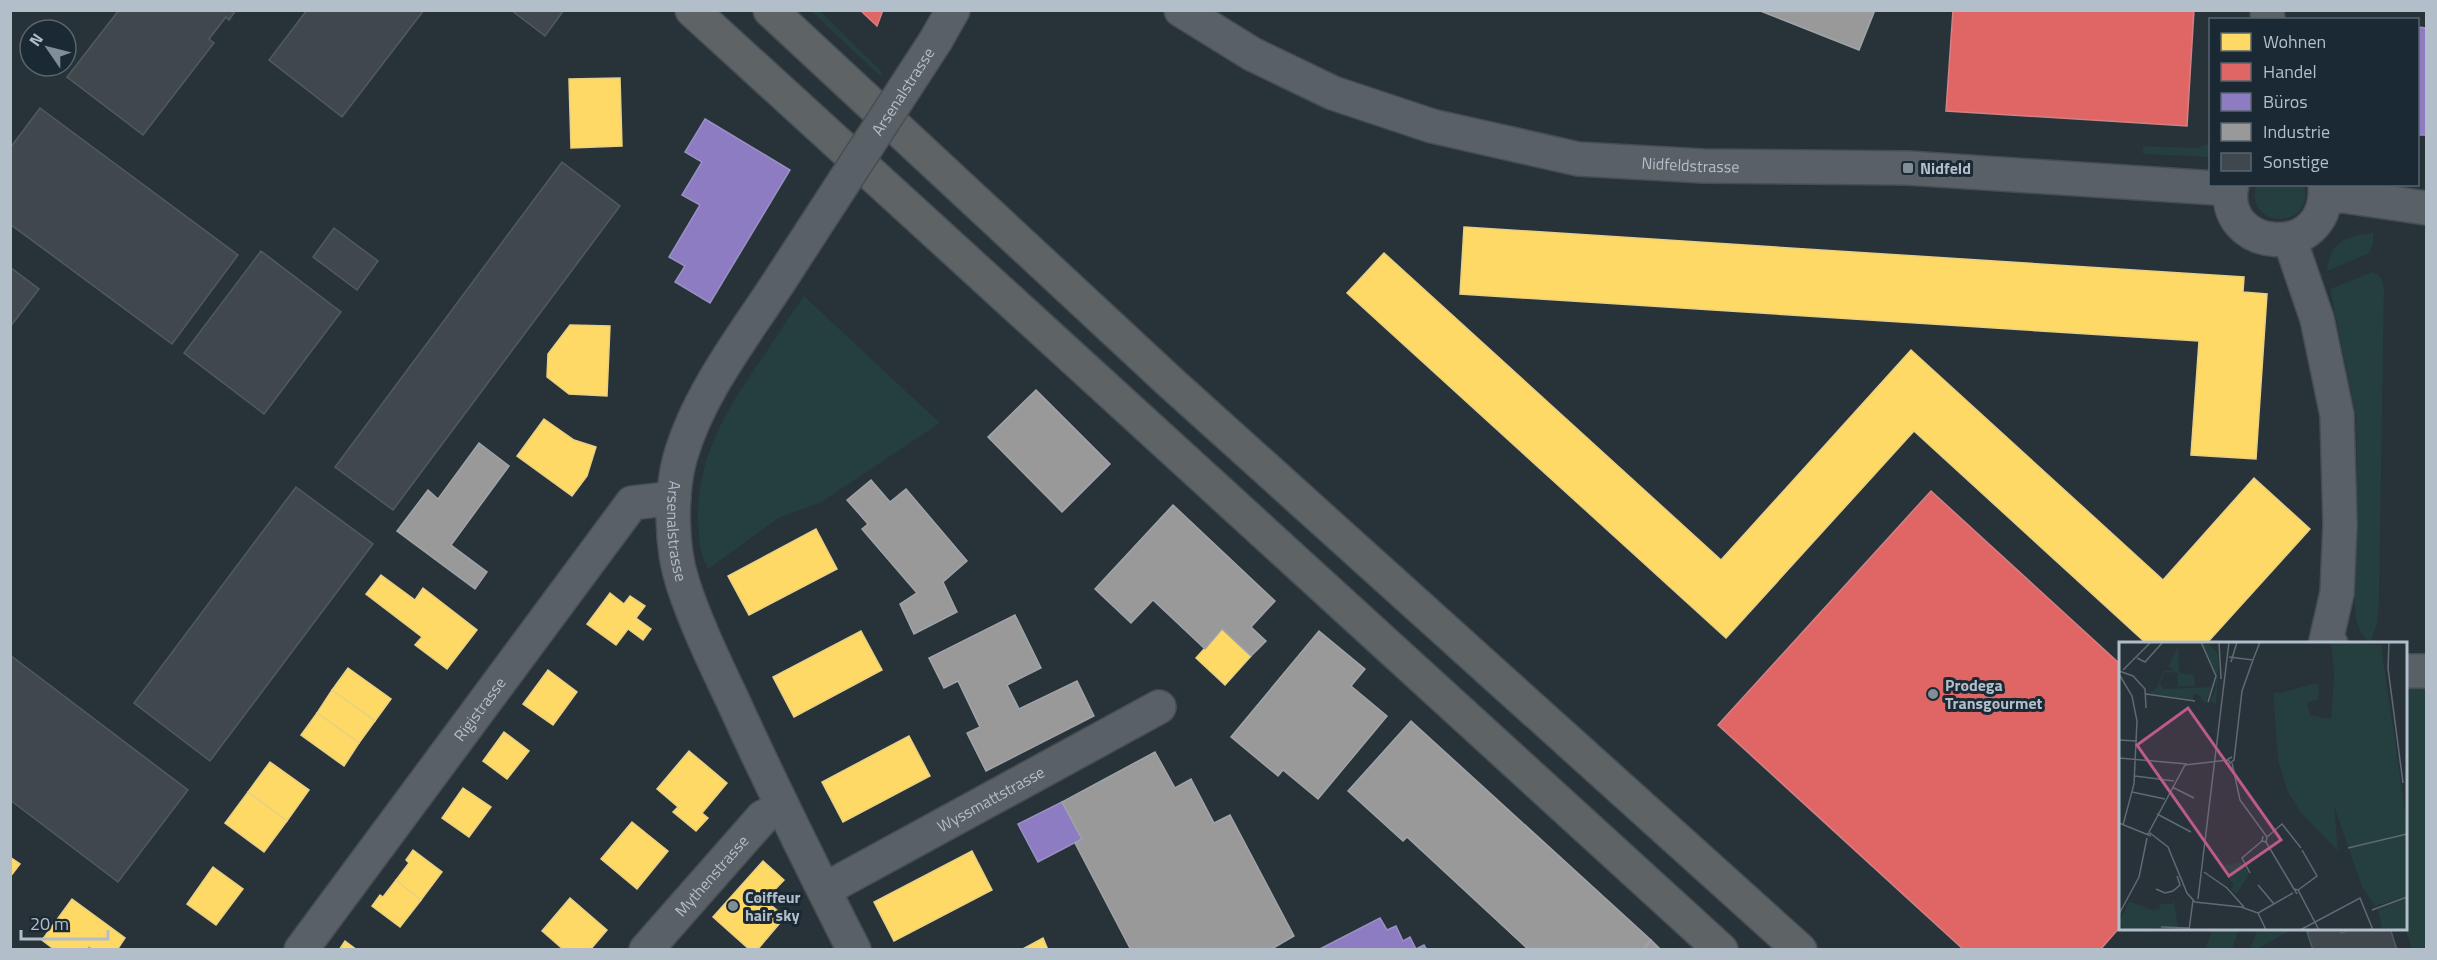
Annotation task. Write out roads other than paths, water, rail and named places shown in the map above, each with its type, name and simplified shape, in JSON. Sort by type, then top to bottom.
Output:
[{"type":"highway","points":[[692,10],[1721,950]]},
{"type":"highway","points":[[770,10],[1168,381],[1800,950]]},
{"type":"street","name":"Arsenalstrasse","points":[[854,950],[781,807],[708,647],[682,583],[674,536],[674,498],[679,460],[692,422],[720,373],[936,40],[953,10]]},
{"type":"street","name":"Nidfeldstrasse","points":[[1181,10],[1252,54],[1333,93],[1432,126],[1578,159],[1703,166],[1908,168],[2209,186]]},
{"type":"street","name":"Nidfeldstrasse","points":[[2214,186],[2231,187]]},
{"type":"street","points":[[2231,187],[2231,202],[2235,214],[2247,230],[2264,239],[2277,242],[2304,234],[2315,224],[2323,211],[2325,190],[2344,196],[2427,208]]},
{"type":"street","points":[[2290,240],[2317,319],[2337,415],[2340,524],[2337,593],[2326,641],[2328,642]]},
{"type":"street","name":"Rigistrasse","points":[[301,950],[632,503],[674,498]]},
{"type":"street","points":[[2407,671],[2427,671]]},
{"type":"street","name":"Wyssmattstrasse","points":[[824,890],[1159,707]]},
{"type":"street","name":"Mythenstrasse","points":[[646,950],[763,817],[781,807]]},
{"type":"place","name":"Nidfeld","points":[[1908,168]]},
{"type":"place","name":"Prodega Transgourmet","points":[[1933,694]]},
{"type":"place","name":"Coiffeur hair sky","points":[[733,906]]}]
